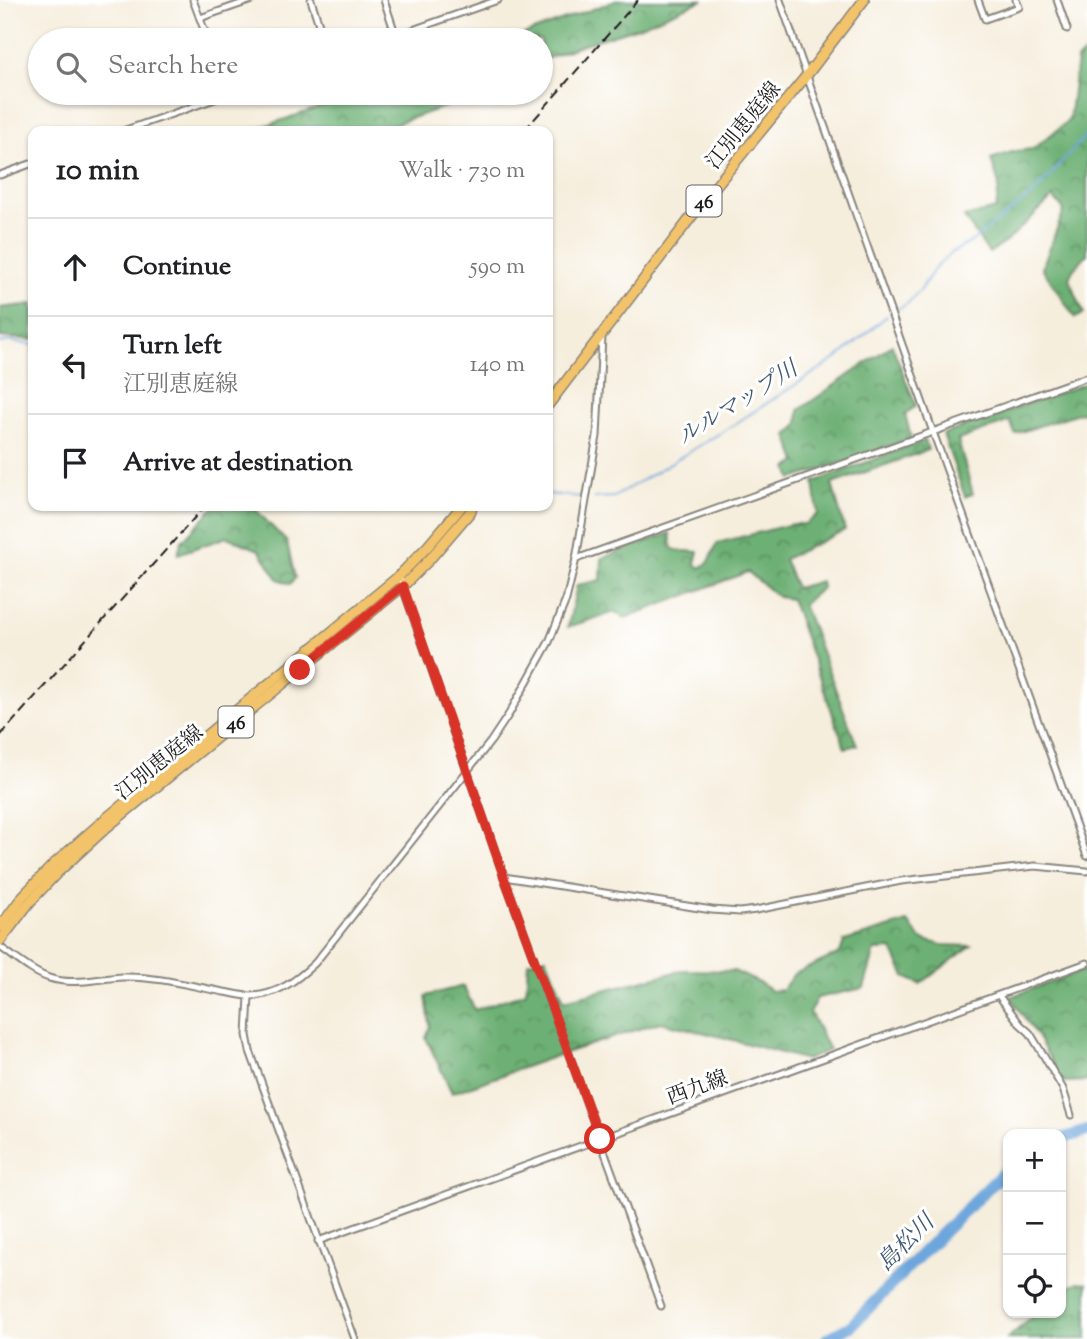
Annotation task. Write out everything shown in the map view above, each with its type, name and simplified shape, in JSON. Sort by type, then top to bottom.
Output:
[{"type":"main road","name":"江別恵庭線","points":[[553,398],[705,199],[807,75],[864,0]]},
{"type":"main road","name":"江別恵庭線","points":[[0,927],[23,896],[54,864],[399,576],[458,511]]},
{"type":"main road","name":"江別恵庭線","points":[[0,941],[29,903],[57,873],[107,827],[403,586],[429,561],[471,511]]},
{"type":"street","points":[[193,0],[204,28]]},
{"type":"street","points":[[200,18],[252,0]]},
{"type":"street","points":[[311,0],[320,28]]},
{"type":"street","points":[[383,0],[393,28]]},
{"type":"street","points":[[417,28],[488,1],[498,0]]},
{"type":"street","points":[[780,0],[1087,856]]},
{"type":"street","points":[[978,0],[985,19],[1019,7],[1016,0]]},
{"type":"street","points":[[1057,0],[1067,29]]},
{"type":"street","points":[[137,126],[195,105]]},
{"type":"street","points":[[0,175],[28,165]]},
{"type":"street","points":[[0,947],[47,978],[67,982],[123,977],[151,978],[249,996],[269,993],[299,979],[315,963],[491,741],[549,642],[566,600],[576,559],[597,436],[602,332]]},
{"type":"street","points":[[576,559],[1087,377]]},
{"type":"street","points":[[399,576],[504,877],[661,1306]]},
{"type":"street","points":[[504,877],[712,910],[740,912],[914,879],[1035,866],[1087,871]]},
{"type":"street","name":"西九線","points":[[318,1241],[1087,963]]},
{"type":"street","points":[[249,996],[247,1035],[250,1051],[355,1339]]},
{"type":"street","points":[[999,996],[1030,1033],[1063,1089],[1071,1115]]},
{"type":"green space","points":[[617,0],[703,0],[638,27],[553,56],[553,28],[541,28]]},
{"type":"green space","points":[[1087,51],[1087,254],[1069,278],[1084,314],[1075,318],[1042,268],[1064,210],[1053,197],[1007,241],[989,253],[964,217],[996,209],[999,185],[991,159],[1015,151],[1033,149],[1069,120],[1077,60]]},
{"type":"green space","points":[[327,105],[450,105],[389,126],[265,126]]},
{"type":"green space","points":[[28,305],[28,340],[0,337],[0,308]]},
{"type":"green space","points":[[892,345],[916,406],[905,414],[911,438],[792,479],[788,468],[797,462],[787,435],[798,425],[799,410]]},
{"type":"green space","points":[[1087,383],[1087,414],[1081,412],[1015,434],[1010,421],[958,440],[973,494],[965,497],[943,434]]},
{"type":"green space","points":[[925,440],[928,450],[832,484],[845,530],[784,559],[796,588],[821,581],[822,588],[803,604],[857,745],[845,748],[791,599],[778,597],[748,572],[625,618],[615,612],[568,627],[577,585],[601,580],[602,558],[670,533],[672,548],[698,552],[695,563],[700,568],[709,562],[717,543],[792,524],[805,524],[818,514],[814,482]]},
{"type":"green space","points":[[210,511],[257,511],[287,542],[295,578],[290,584],[278,579],[259,550],[227,537],[178,554],[181,542]]},
{"type":"green space","points":[[908,922],[921,939],[942,945],[971,946],[920,984],[905,977],[892,949],[875,950],[864,988],[817,998],[810,1012],[829,1050],[807,1060],[660,1022],[452,1093],[426,1038],[430,1025],[426,996],[463,986],[475,1010],[526,992],[528,962],[546,957],[564,1000],[684,970],[734,971],[771,991],[782,990],[794,974],[840,953],[844,941]]},
{"type":"green space","points":[[1087,969],[1087,1081],[1063,1082],[1037,1036],[1010,997]]},
{"type":"green space","points":[[1078,1282],[1087,1283],[1087,1339],[1007,1339],[1030,1318],[1066,1318],[1066,1288]]},
{"type":"waterway","name":"ルルマップ川","points":[[896,310],[908,303],[935,268],[951,253],[971,242],[1034,193],[1087,134]]},
{"type":"waterway","name":"ルルマップ川","points":[[594,498],[614,497],[727,429],[837,358],[887,316]]},
{"type":"waterway","name":"ルルマップ川","points":[[0,343],[9,341],[28,344]]},
{"type":"waterway","name":"ルルマップ川","points":[[553,494],[582,497]]},
{"type":"waterway","name":"島松川","points":[[1066,1137],[1087,1131]]},
{"type":"waterway","name":"島松川","points":[[827,1339],[851,1326],[1003,1173]]},
{"type":"railway","points":[[553,98],[638,0]]},
{"type":"railway","points":[[528,126],[547,105]]},
{"type":"railway","points":[[0,736],[201,511]]},
{"type":"route","points":[[300,670],[403,586],[504,877],[600,1139]]}]
